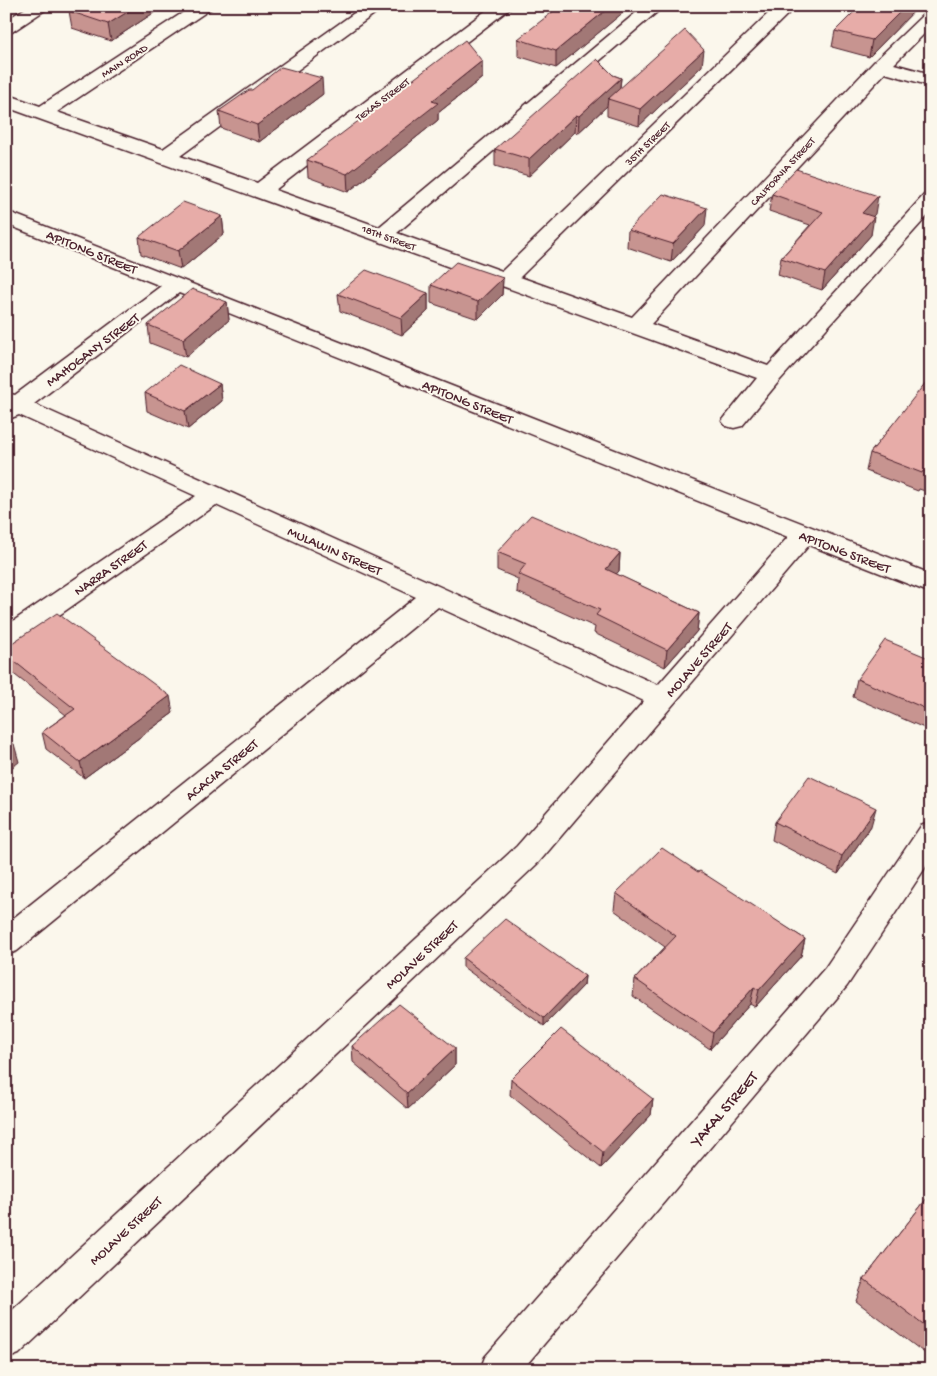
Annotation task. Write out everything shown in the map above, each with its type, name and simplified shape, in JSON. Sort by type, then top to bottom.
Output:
[{"type":"street","points":[[6,28],[42,6]]},
{"type":"street","name":"MAIN ROAD","points":[[42,113],[206,6]]},
{"type":"street","points":[[165,157],[376,6]]},
{"type":"street","name":"TEXAS STREET","points":[[260,191],[504,6]]},
{"type":"street","points":[[382,235],[654,6]]},
{"type":"street","name":"35TH STREET","points":[[506,279],[787,6]]},
{"type":"street","name":"CALIFORNIA STREET","points":[[636,326],[881,66],[931,17]]},
{"type":"street","points":[[881,66],[931,80]]},
{"type":"street","name":"18TH STREET","points":[[6,100],[772,375]]},
{"type":"street","points":[[734,422],[772,375],[931,199]]},
{"type":"street","name":"APITONG STREET","points":[[6,217],[931,584]]},
{"type":"street","name":"MAHOGANY STREET","points":[[10,406],[176,285]]},
{"type":"street","name":"MULAWIN STREET","points":[[10,406],[214,495],[664,699]]},
{"type":"street","name":"NARRA STREET","points":[[6,639],[214,495]]},
{"type":"street","name":"MOLAVE STREET","points":[[6,1341],[528,854],[804,535]]},
{"type":"street","name":"ACACIA STREET","points":[[6,942],[435,595]]},
{"type":"street","name":"YAKAL STREET","points":[[498,1370],[836,977],[931,834]]},
{"type":"building","points":[[78,6],[137,6],[108,24],[69,11]]},
{"type":"building","points":[[560,6],[611,6],[556,51],[518,39]]},
{"type":"building","points":[[860,6],[906,6],[872,40],[835,31]]},
{"type":"building","points":[[685,30],[704,50],[640,109],[608,99]]},
{"type":"building","points":[[465,40],[482,61],[432,101],[438,103],[347,174],[307,160]]},
{"type":"building","points":[[597,59],[613,75],[621,78],[579,116],[576,115],[529,159],[495,149]]},
{"type":"building","points":[[281,67],[322,78],[257,125],[219,111],[249,90],[252,90]]},
{"type":"building","points":[[796,169],[878,196],[862,213],[874,217],[825,273],[781,258],[823,212],[772,194]]},
{"type":"building","points":[[663,194],[707,208],[673,244],[628,230]]},
{"type":"building","points":[[183,202],[222,216],[178,251],[139,237]]},
{"type":"building","points":[[456,262],[503,278],[478,302],[431,285]]},
{"type":"building","points":[[366,270],[428,293],[401,318],[338,294]]},
{"type":"building","points":[[192,289],[227,302],[183,339],[148,325]]},
{"type":"building","points":[[179,365],[220,384],[185,411],[145,393]]},
{"type":"building","points":[[930,377],[931,474],[923,471],[922,473],[870,453]]},
{"type":"building","points":[[531,515],[620,553],[606,569],[699,613],[667,650],[596,615],[600,610],[518,574],[526,564],[497,552]]},
{"type":"building","points":[[57,613],[170,696],[80,762],[42,732],[75,709],[6,655],[6,647]]},
{"type":"building","points":[[885,640],[931,659],[931,711],[857,679]]},
{"type":"building","points":[[6,738],[14,744],[6,750]]},
{"type":"building","points":[[809,776],[876,808],[842,856],[775,822]]},
{"type":"building","points":[[662,848],[805,939],[759,990],[754,987],[713,1033],[635,979],[676,936],[616,893]]},
{"type":"building","points":[[505,919],[585,976],[544,1018],[463,958]]},
{"type":"building","points":[[399,1004],[455,1048],[407,1093],[352,1046]]},
{"type":"building","points":[[561,1029],[653,1099],[603,1152],[511,1079]]},
{"type":"building","points":[[931,1193],[931,1330],[864,1279]]}]
